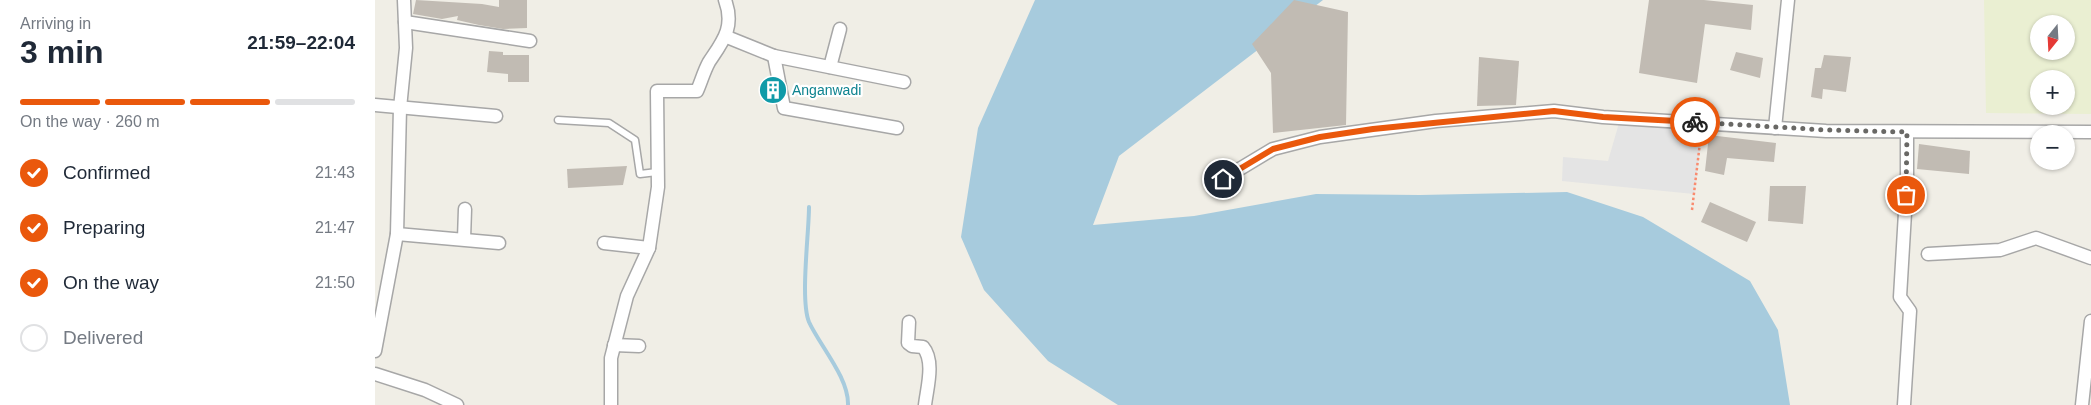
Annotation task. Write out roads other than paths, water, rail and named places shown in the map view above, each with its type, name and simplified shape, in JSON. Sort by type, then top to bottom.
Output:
[{"type":"street","points":[[375,350],[397,234],[400,108],[405,48],[404,0]]},
{"type":"street","points":[[611,405],[611,358],[614,345],[627,296],[649,248],[657,187],[657,90],[697,91],[708,64],[727,37],[727,8],[725,0]]},
{"type":"street","points":[[1775,128],[1788,0]]},
{"type":"street","points":[[405,22],[530,41]]},
{"type":"street","points":[[829,67],[840,29]]},
{"type":"street","points":[[727,37],[774,56],[904,82]]},
{"type":"street","points":[[774,56],[784,108],[897,128]]},
{"type":"street","points":[[375,105],[496,116]]},
{"type":"street","points":[[1223,179],[1273,149],[1320,137],[1409,124],[1554,111],[1603,117],[1775,128],[1907,132],[2091,132]]},
{"type":"street","points":[[1904,405],[1910,312],[1900,297],[1907,178],[1907,132]]},
{"type":"street","points":[[464,239],[465,209]]},
{"type":"street","points":[[397,234],[499,243]]},
{"type":"street","points":[[1927,254],[2000,250],[2037,238],[2091,258]]},
{"type":"street","points":[[604,243],[649,248]]},
{"type":"street","points":[[2082,405],[2091,321]]},
{"type":"street","points":[[909,322],[909,345],[923,348],[928,353],[925,405]]},
{"type":"street","points":[[614,345],[639,346]]},
{"type":"street","points":[[375,374],[425,390],[457,405]]},
{"type":"lane","points":[[558,120],[609,123],[635,140],[640,174],[657,172]]},
{"type":"water","points":[[1035,0],[1323,0],[1119,156],[1093,225],[1194,216],[1316,194],[1420,195],[1567,192],[1643,217],[1750,281],[1778,330],[1790,405],[1118,405],[1048,361],[984,290],[961,237],[978,128]]},
{"type":"waterway","points":[[809,207],[805,283],[806,312],[809,322],[844,384],[848,405]]},
{"type":"place","name":"Anganwadi","points":[[773,90]]}]
